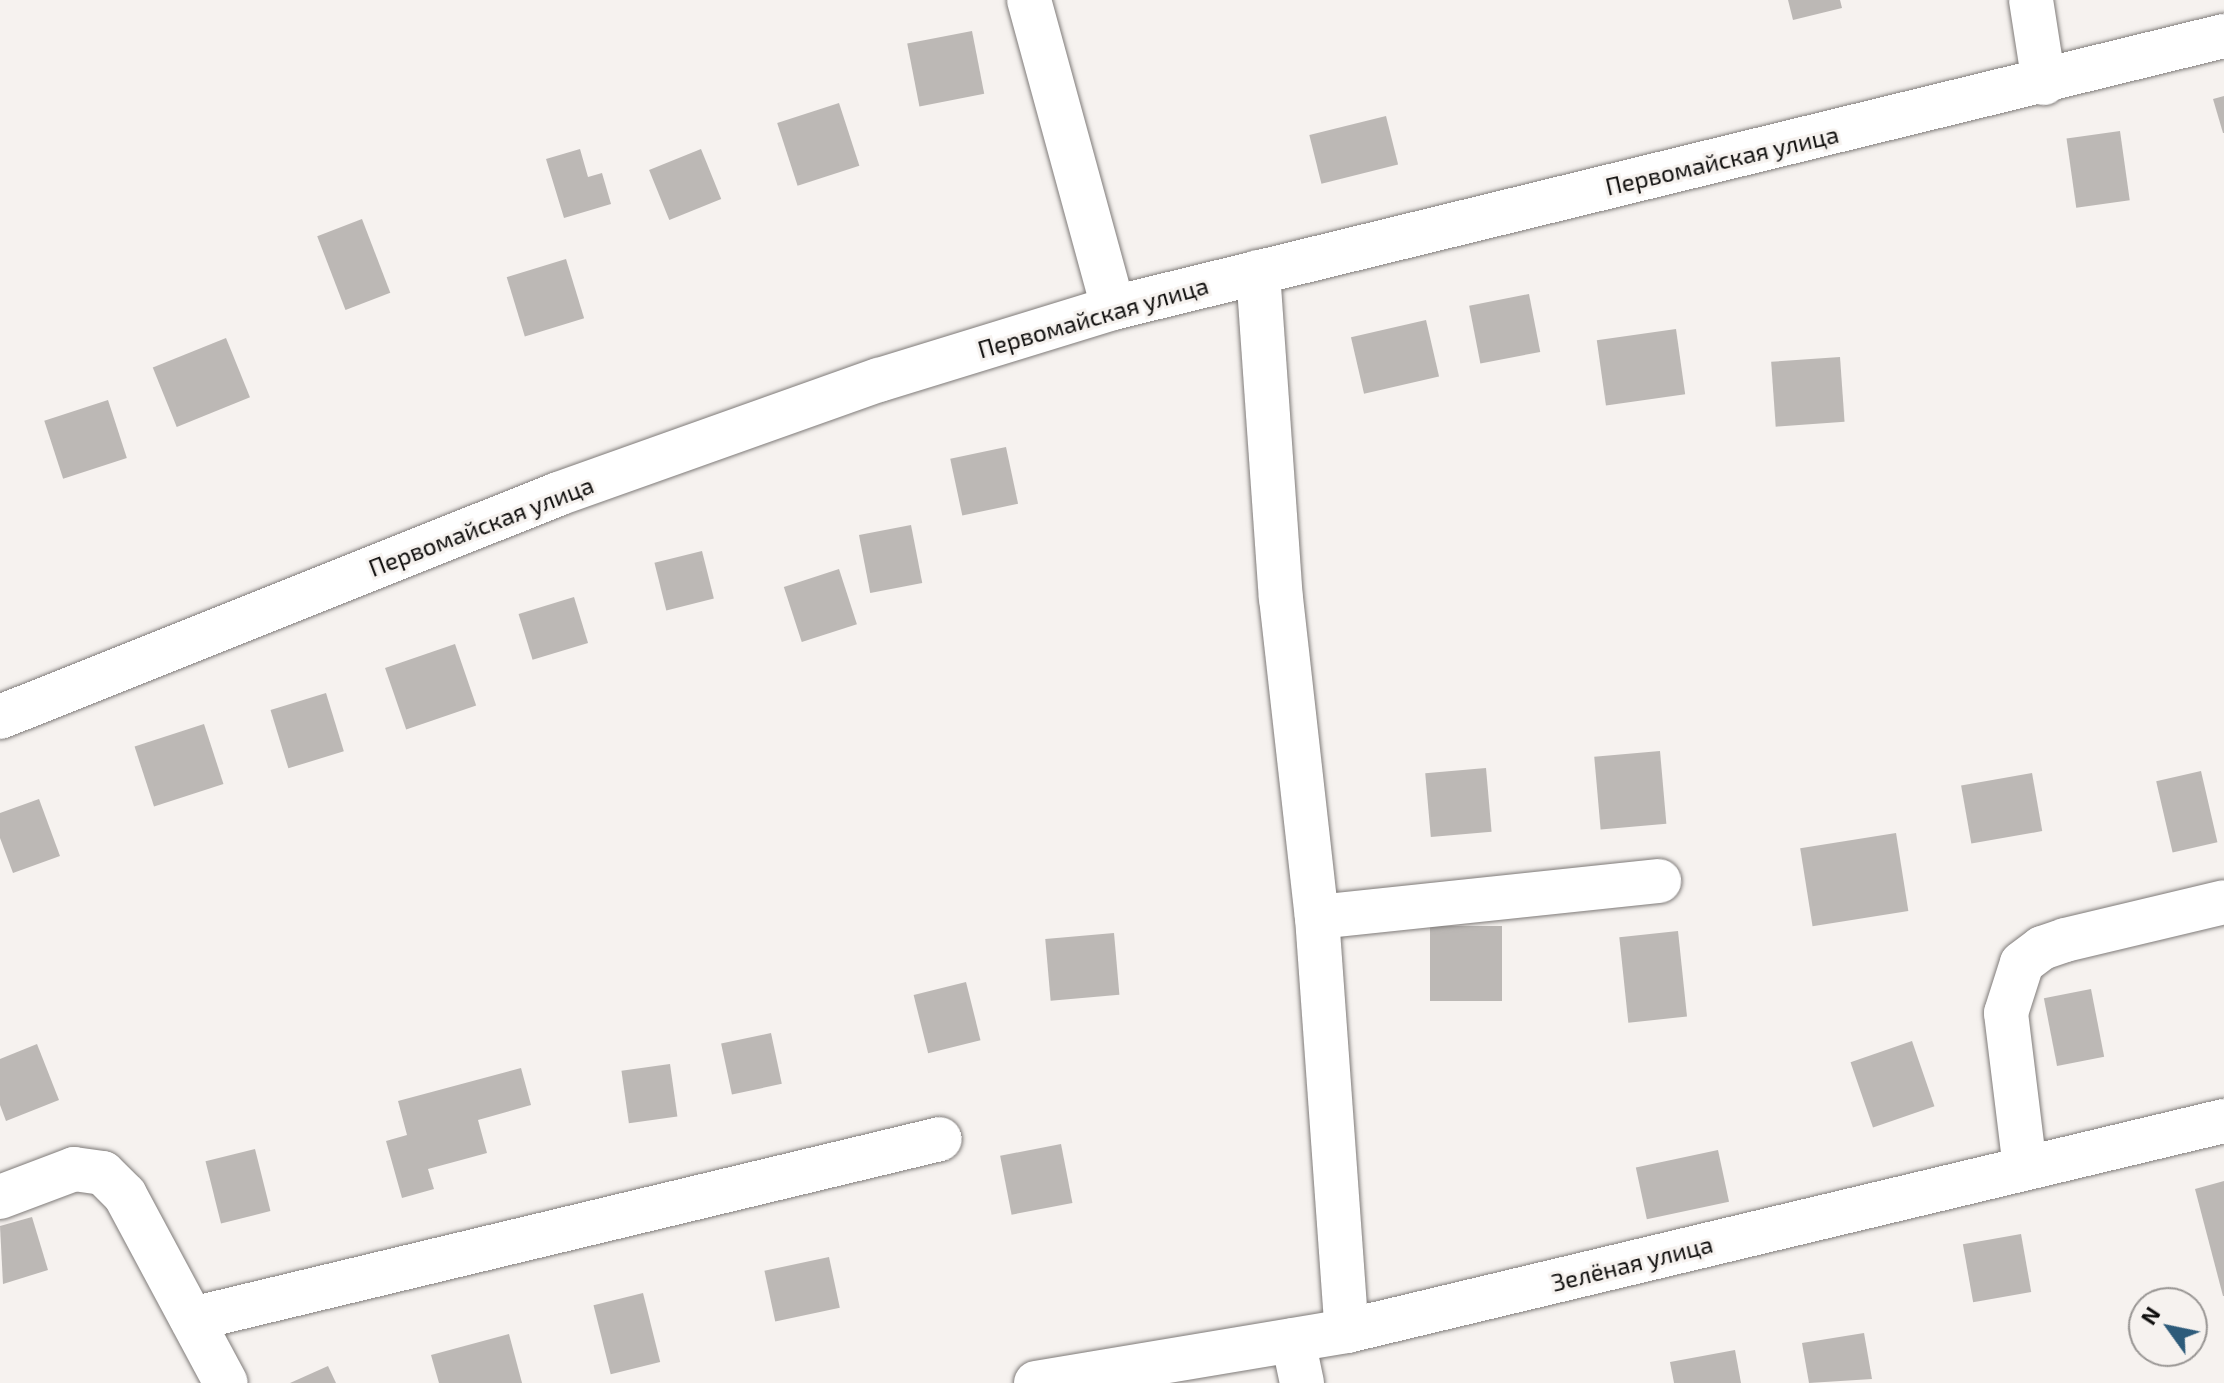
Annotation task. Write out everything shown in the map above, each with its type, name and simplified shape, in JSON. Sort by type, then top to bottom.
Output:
[{"type":"street","points":[[1029,0],[1113,308]]},
{"type":"street","points":[[2031,0],[2044,83]]},
{"type":"street","name":"Первомайская улица","points":[[2,705],[558,494],[879,380],[1113,308],[2044,83],[2224,36]]},
{"type":"street","points":[[1258,272],[1281,598],[1317,917],[1347,1331]]},
{"type":"street","points":[[1317,917],[1659,881]]},
{"type":"street","points":[[2025,1168],[2006,1013],[2022,963],[2042,948],[2065,940],[2224,902]]},
{"type":"street","name":"Зелёная улица","points":[[1036,1383],[1347,1331],[2224,1121]]},
{"type":"street","points":[[192,1319],[940,1139]]},
{"type":"street","points":[[0,1197],[74,1169],[103,1173],[125,1195],[226,1383]]},
{"type":"street","points":[[1293,1340],[1302,1383]]},
{"type":"building","points":[[1788,0],[1840,0],[1842,8],[1793,20]]},
{"type":"building","points":[[972,31],[984,94],[919,106],[907,44]]},
{"type":"building","points":[[2224,96],[2224,133],[2223,133],[2213,99]]},
{"type":"building","points":[[839,103],[859,166],[798,186],[777,123]]},
{"type":"building","points":[[1386,116],[1398,165],[1321,184],[1309,135]]},
{"type":"building","points":[[2120,131],[2130,200],[2076,208],[2067,139]]},
{"type":"building","points":[[580,149],[588,177],[602,173],[611,204],[564,218],[546,159]]},
{"type":"building","points":[[701,149],[721,199],[669,220],[649,170]]},
{"type":"building","points":[[362,219],[390,293],[345,310],[317,236]]},
{"type":"building","points":[[566,259],[584,318],[525,336],[507,277]]},
{"type":"building","points":[[1529,294],[1540,352],[1480,364],[1469,306]]},
{"type":"building","points":[[1426,320],[1439,377],[1364,394],[1351,337]]},
{"type":"building","points":[[1676,329],[1685,394],[1606,405],[1597,340]]},
{"type":"building","points":[[226,338],[250,397],[177,427],[153,368]]},
{"type":"building","points":[[1840,357],[1845,422],[1776,427],[1771,362]]},
{"type":"building","points":[[108,400],[127,458],[63,479],[44,421]]},
{"type":"building","points":[[1006,447],[1018,504],[962,516],[950,459]]},
{"type":"building","points":[[911,525],[922,583],[870,593],[859,535]]},
{"type":"building","points":[[702,551],[714,599],[666,610],[654,563]]},
{"type":"building","points":[[839,569],[857,624],[802,642],[784,587]]},
{"type":"building","points":[[574,597],[588,643],[533,660],[519,614]]},
{"type":"building","points":[[455,644],[476,705],[406,730],[385,668]]},
{"type":"building","points":[[326,693],[344,751],[288,768],[271,710]]},
{"type":"building","points":[[204,724],[223,784],[154,806],[135,747]]},
{"type":"building","points":[[1660,751],[1666,824],[1601,829],[1594,757]]},
{"type":"building","points":[[1486,768],[1492,832],[1431,837],[1425,773]]},
{"type":"building","points":[[2201,771],[2217,842],[2173,852],[2156,781]]},
{"type":"building","points":[[2032,773],[2042,831],[1971,844],[1961,786]]},
{"type":"building","points":[[39,799],[60,856],[13,873],[0,838],[0,813]]},
{"type":"building","points":[[1896,833],[1908,911],[1813,926],[1800,848]]},
{"type":"building","points":[[1430,926],[1502,926],[1502,1001],[1430,1001]]},
{"type":"building","points":[[1678,931],[1687,1017],[1628,1023],[1619,937]]},
{"type":"building","points":[[1114,933],[1119,995],[1051,1001],[1045,939]]},
{"type":"building","points":[[966,982],[981,1040],[928,1053],[914,995]]},
{"type":"building","points":[[2091,989],[2104,1057],[2057,1066],[2044,998]]},
{"type":"building","points":[[771,1033],[782,1084],[732,1094],[721,1044]]},
{"type":"building","points":[[1912,1041],[1934,1106],[1873,1127],[1851,1062]]},
{"type":"building","points":[[37,1044],[59,1100],[6,1121],[0,1105],[0,1059]]},
{"type":"building","points":[[670,1064],[677,1116],[629,1123],[621,1071]]},
{"type":"building","points":[[521,1068],[531,1105],[478,1120],[487,1153],[428,1169],[434,1189],[402,1198],[386,1141],[407,1135],[398,1101]]},
{"type":"building","points":[[1061,1144],[1072,1203],[1012,1215],[1000,1156]]},
{"type":"building","points":[[255,1149],[270,1211],[221,1223],[206,1161]]},
{"type":"building","points":[[1718,1150],[1729,1202],[1647,1219],[1636,1167]]},
{"type":"building","points":[[2224,1181],[2224,1296],[2223,1296],[2195,1189]]},
{"type":"building","points":[[32,1217],[48,1270],[3,1284],[0,1226]]},
{"type":"building","points":[[2021,1234],[2031,1292],[1973,1302],[1963,1244]]},
{"type":"building","points":[[829,1257],[840,1308],[775,1322],[764,1271]]},
{"type":"building","points":[[643,1293],[660,1362],[611,1374],[594,1305]]},
{"type":"building","points":[[1864,1333],[1872,1379],[1809,1383],[1802,1343]]},
{"type":"building","points":[[509,1334],[522,1383],[439,1383],[431,1355]]},
{"type":"building","points":[[1735,1350],[1741,1383],[1674,1383],[1670,1362]]},
{"type":"building","points":[[328,1366],[336,1383],[290,1383]]}]
